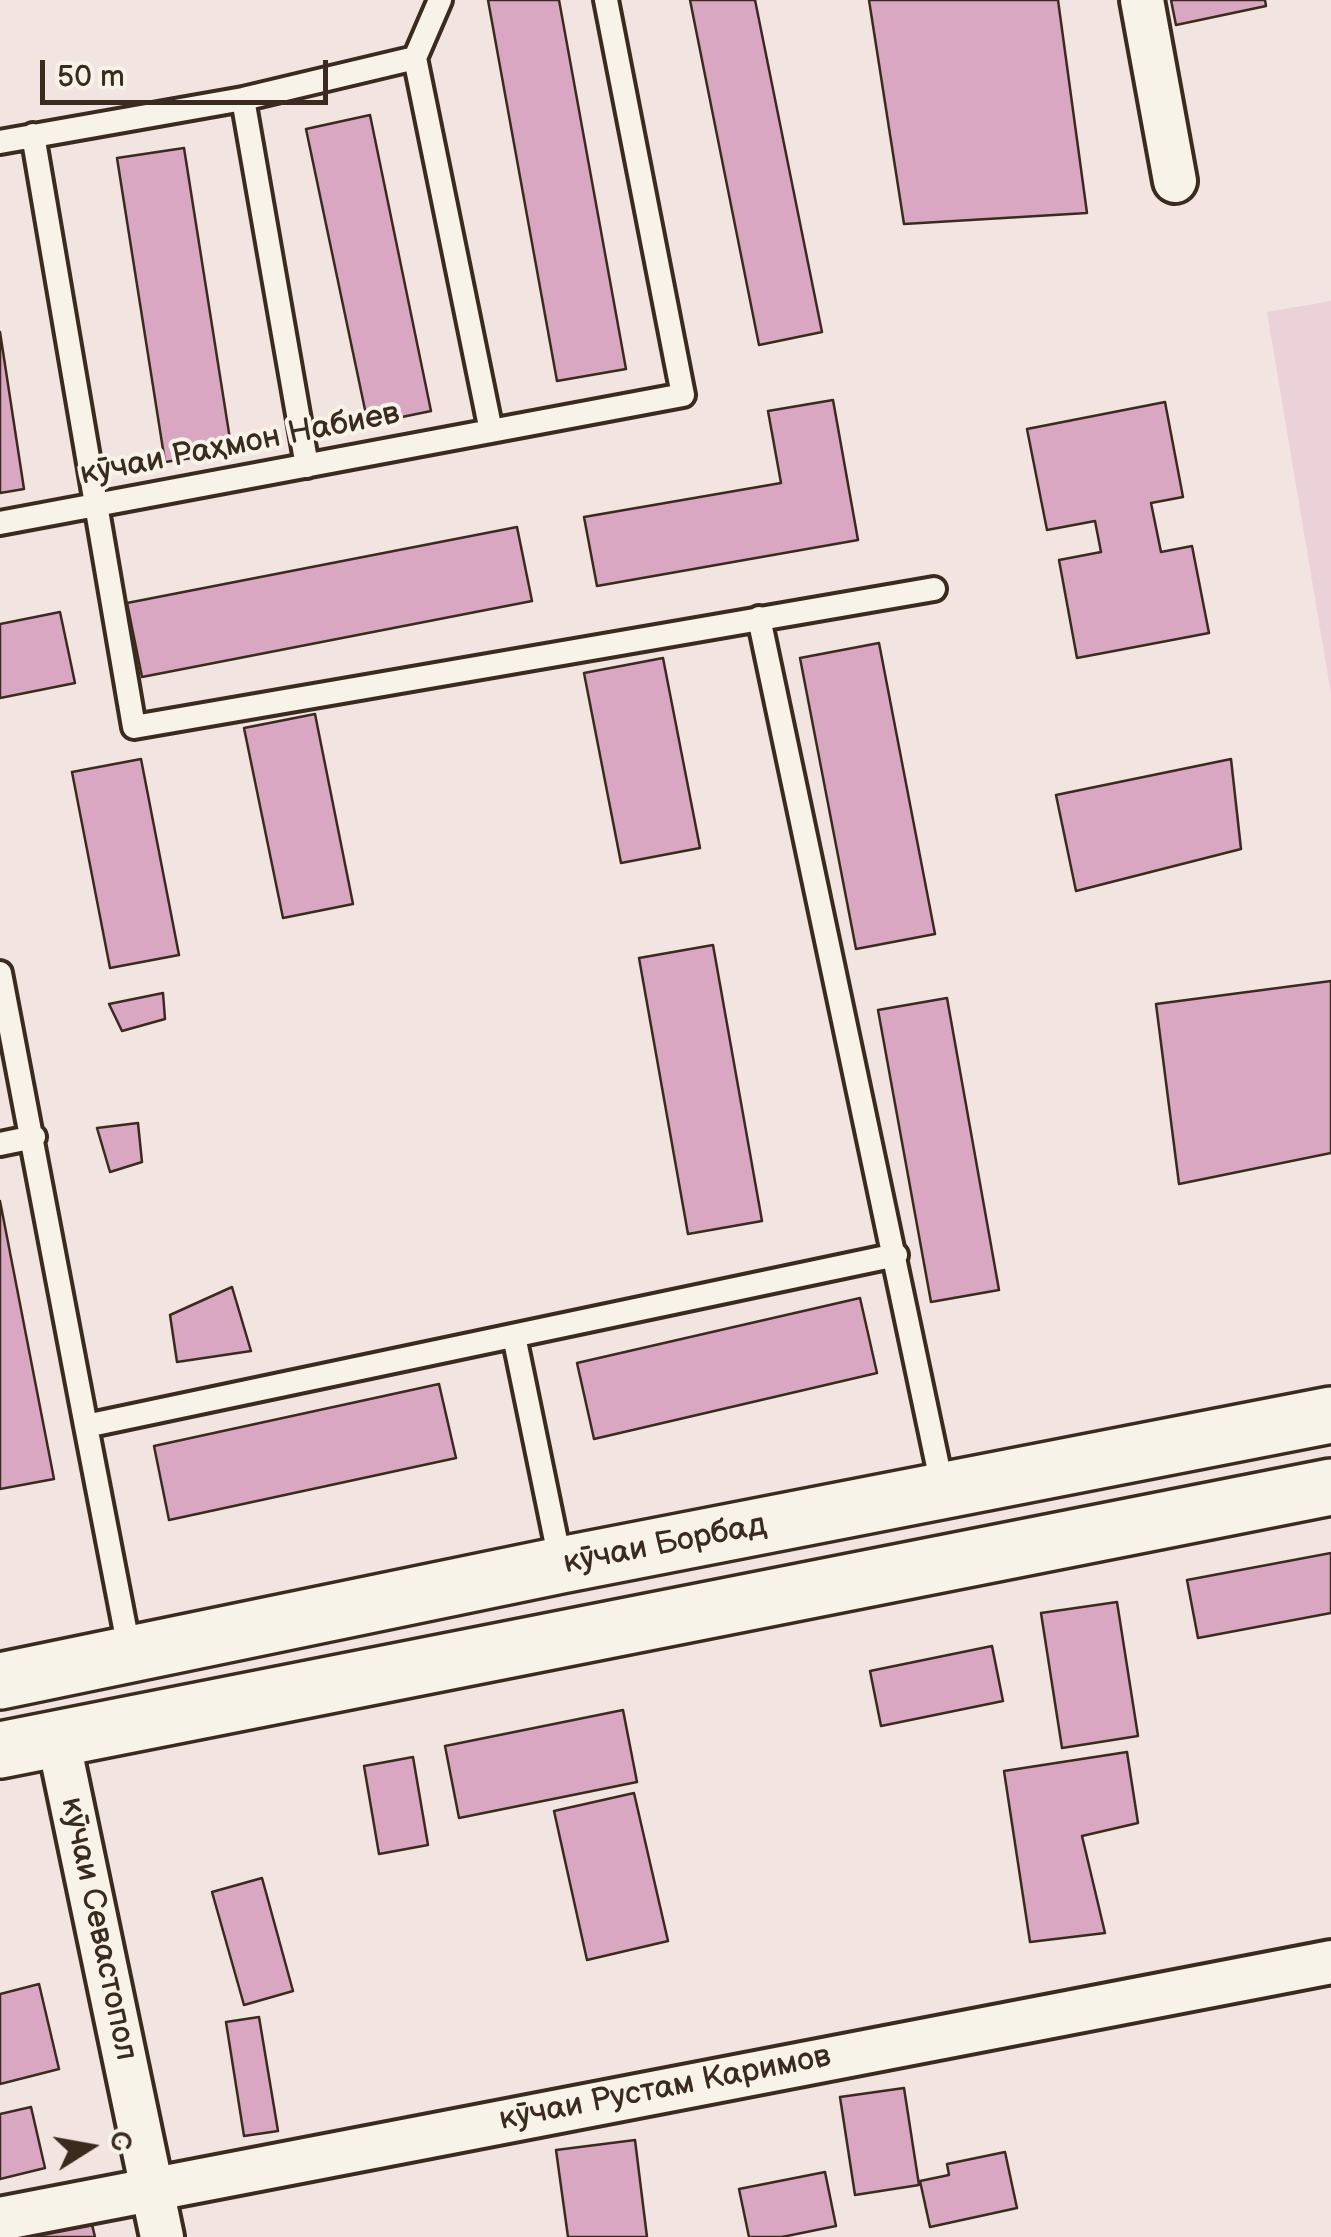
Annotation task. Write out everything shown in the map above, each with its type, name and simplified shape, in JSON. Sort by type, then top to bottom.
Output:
[{"type":"main road","name":"кӯчаи Борбад","points":[[0,1680],[561,1565],[1331,1415]]},
{"type":"main road","points":[[0,1750],[1331,1487]]},
{"type":"street","points":[[1142,0],[1175,181]]},
{"type":"street","name":"кӯчаи Севастопол","points":[[58,1739],[162,2237]]},
{"type":"street","name":"кӯчаи Рустам Каримов","points":[[0,2218],[1331,1962]]},
{"type":"lane","points":[[440,0],[415,58],[492,431]]},
{"type":"lane","name":"кӯчаи Раҳмон Набиев","points":[[0,523],[683,395],[606,0]]},
{"type":"lane","points":[[0,142],[242,99],[415,58]]},
{"type":"lane","points":[[242,99],[308,466]]},
{"type":"lane","points":[[33,135],[134,727],[934,588]]},
{"type":"lane","points":[[759,618],[943,1490]]},
{"type":"lane","points":[[0,973],[130,1654]]},
{"type":"lane","points":[[0,1144],[34,1136]]},
{"type":"lane","points":[[86,1426],[896,1255]]},
{"type":"lane","points":[[514,1336],[561,1565]]},
{"type":"shaded area","points":[[1331,301],[1331,694],[1267,312]]},
{"type":"building","points":[[488,0],[559,0],[626,369],[557,381]]},
{"type":"building","points":[[690,0],[755,0],[822,332],[759,345]]},
{"type":"building","points":[[869,0],[1058,0],[1087,213],[904,224]]},
{"type":"building","points":[[1171,0],[1265,0],[1266,6],[1176,25]]},
{"type":"building","points":[[370,115],[431,411],[368,424],[306,129]]},
{"type":"building","points":[[184,148],[232,452],[165,462],[117,158]]},
{"type":"building","points":[[0,332],[24,489],[0,493]]},
{"type":"building","points":[[833,400],[858,540],[597,586],[584,517],[781,483],[768,411]]},
{"type":"building","points":[[1165,402],[1183,497],[1151,503],[1161,552],[1192,546],[1209,633],[1077,658],[1059,560],[1101,552],[1095,521],[1047,530],[1027,429]]},
{"type":"building","points":[[517,527],[532,601],[142,677],[127,603]]},
{"type":"building","points":[[60,612],[75,683],[0,698],[0,624]]},
{"type":"building","points":[[879,643],[935,934],[856,949],[800,658]]},
{"type":"building","points":[[663,658],[700,848],[621,863],[584,673]]},
{"type":"building","points":[[315,714],[353,904],[283,918],[244,728]]},
{"type":"building","points":[[141,759],[179,955],[110,968],[72,772]]},
{"type":"building","points":[[1231,759],[1241,849],[1076,891],[1056,795]]},
{"type":"building","points":[[713,945],[762,1221],[688,1234],[639,958]]},
{"type":"building","points":[[1331,981],[1331,1153],[1179,1184],[1156,1004]]},
{"type":"building","points":[[163,993],[165,1019],[122,1031],[109,1004]]},
{"type":"building","points":[[947,998],[999,1290],[931,1302],[878,1010]]},
{"type":"building","points":[[138,1123],[142,1162],[110,1172],[97,1128]]},
{"type":"building","points":[[0,1201],[54,1479],[0,1489]]},
{"type":"building","points":[[232,1287],[251,1351],[177,1362],[170,1315]]},
{"type":"building","points":[[860,1298],[877,1373],[594,1439],[577,1363]]},
{"type":"building","points":[[439,1384],[456,1458],[169,1520],[154,1446]]},
{"type":"building","points":[[1331,1553],[1331,1613],[1198,1638],[1187,1580]]},
{"type":"building","points":[[1117,1602],[1138,1736],[1062,1748],[1041,1613]]},
{"type":"building","points":[[992,1646],[1003,1701],[881,1726],[870,1671]]},
{"type":"building","points":[[623,1710],[637,1782],[459,1818],[445,1746]]},
{"type":"building","points":[[1127,1752],[1138,1823],[1082,1836],[1105,1933],[1030,1942],[1004,1771]]},
{"type":"building","points":[[413,1757],[428,1845],[379,1854],[364,1766]]},
{"type":"building","points":[[634,1793],[668,1941],[587,1960],[554,1811]]},
{"type":"building","points":[[262,1878],[293,1991],[244,2005],[212,1892]]},
{"type":"building","points":[[39,1984],[59,2069],[0,2084],[0,1994]]},
{"type":"building","points":[[259,2017],[278,2131],[244,2136],[226,2022]]},
{"type":"building","points":[[904,2088],[919,2185],[855,2195],[840,2097]]},
{"type":"building","points":[[31,2107],[45,2168],[0,2179],[0,2114]]},
{"type":"building","points":[[635,2140],[647,2237],[568,2237],[556,2150]]},
{"type":"building","points":[[1005,2152],[1017,2208],[930,2227],[920,2181],[949,2175],[947,2164]]},
{"type":"building","points":[[825,2172],[836,2226],[782,2237],[749,2237],[739,2189]]},
{"type":"building","points":[[90,2216],[95,2237],[8,2237]]}]
